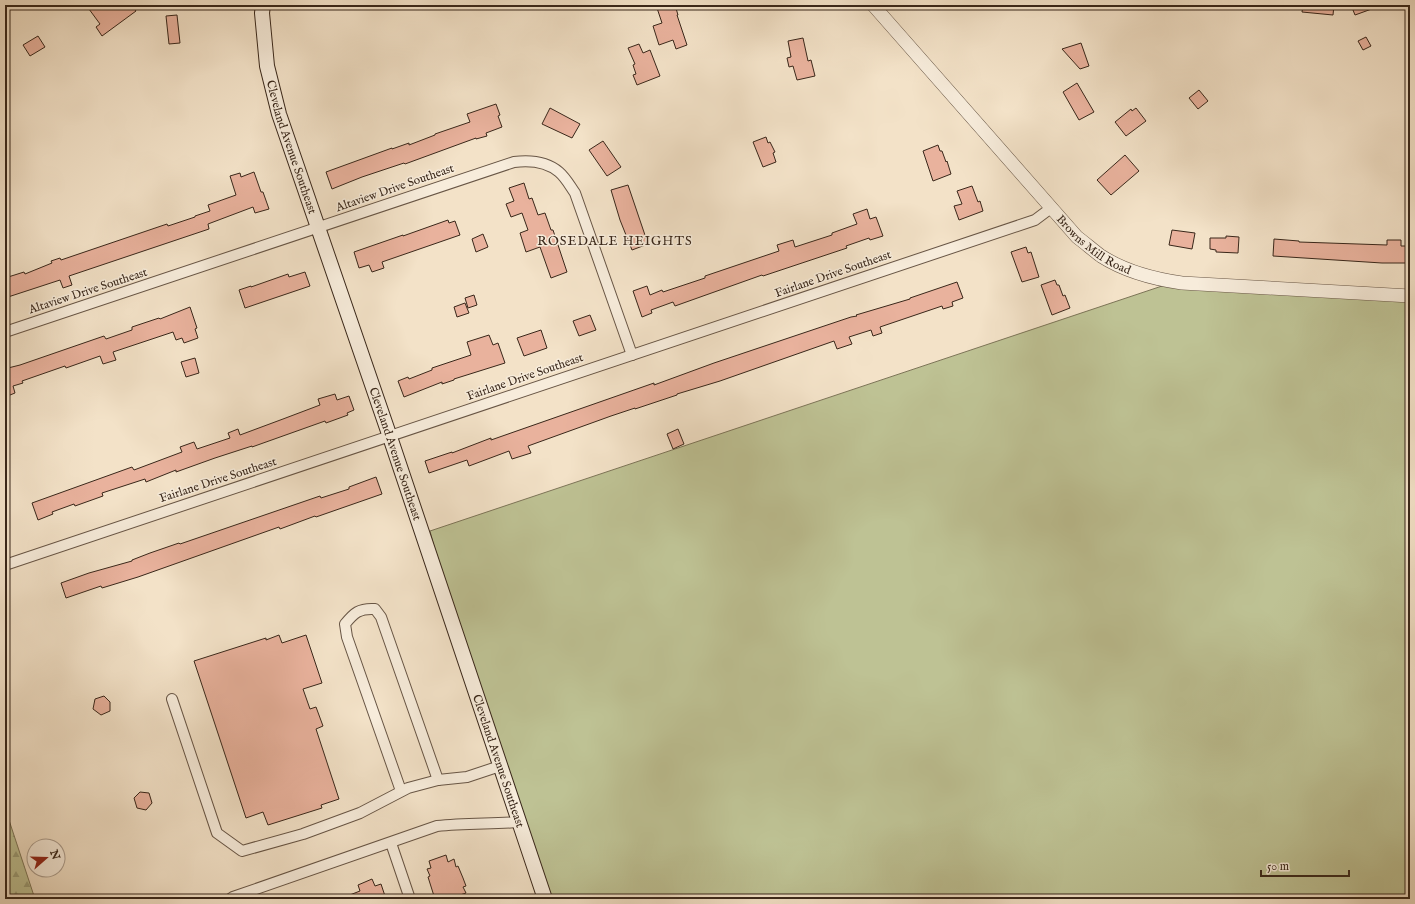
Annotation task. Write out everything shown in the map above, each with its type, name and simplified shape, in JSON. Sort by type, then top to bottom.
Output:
[{"type":"main road","name":"Cleveland Avenue Southeast","points":[[263,5],[262,12],[267,66],[279,114],[390,437],[545,899]]},
{"type":"street","name":"Browns Mill Road","points":[[873,5],[1077,237],[1101,256],[1130,271],[1162,280],[1182,283],[1410,296]]},
{"type":"street","name":"Altaview Drive Southeast","points":[[5,332],[514,162],[527,160],[542,163],[559,172],[575,193],[632,355]]},
{"type":"street","name":"Fairlane Drive Southeast","points":[[5,565],[1035,220],[1051,208]]},
{"type":"street","points":[[401,791],[347,637],[345,624],[353,614],[364,609],[375,609],[381,617],[438,780]]},
{"type":"street","points":[[172,699],[216,833],[242,851],[303,834],[360,813],[408,788],[438,780],[467,777],[500,766]]},
{"type":"street","points":[[230,899],[233,896],[281,879],[391,843],[437,826],[461,823],[494,824],[519,822]]},
{"type":"street","points":[[391,843],[410,899]]},
{"type":"green space","points":[[1168,284],[1410,295],[1410,899],[540,899],[463,661],[430,531]]},
{"type":"green space","points":[[5,808],[26,872],[26,878],[28,878],[35,899],[5,899]]},
{"type":"building","points":[[86,5],[132,5],[136,11],[102,36],[96,27],[100,24]]},
{"type":"building","points":[[665,5],[675,5],[687,45],[676,49],[673,40],[659,45],[653,26],[662,23],[657,8]]},
{"type":"building","points":[[1303,5],[1334,5],[1333,15],[1302,12]]},
{"type":"building","points":[[1351,5],[1380,5],[1380,6],[1355,15]]},
{"type":"building","points":[[177,15],[180,43],[169,44],[166,16]]},
{"type":"building","points":[[38,36],[45,47],[30,56],[23,45]]},
{"type":"building","points":[[1366,37],[1371,46],[1363,50],[1358,41]]},
{"type":"building","points":[[803,38],[808,61],[811,60],[815,76],[797,80],[793,66],[789,67],[787,58],[791,57],[788,41]]},
{"type":"building","points":[[1081,43],[1089,66],[1080,69],[1062,49]]},
{"type":"building","points":[[639,44],[643,53],[650,50],[660,76],[637,85],[633,75],[636,74],[633,65],[635,64],[628,48]]},
{"type":"building","points":[[1077,83],[1094,112],[1079,120],[1063,92]]},
{"type":"building","points":[[1199,90],[1208,101],[1198,109],[1189,98]]},
{"type":"building","points":[[496,104],[502,127],[486,133],[487,136],[476,138],[405,164],[404,163],[362,177],[332,189],[326,172],[392,148],[409,143],[409,145],[470,122],[467,114]]},
{"type":"building","points":[[550,108],[580,124],[572,138],[542,124]]},
{"type":"building","points":[[1136,108],[1146,121],[1126,136],[1115,122],[1131,109],[1132,111]]},
{"type":"building","points":[[766,137],[768,143],[770,142],[775,152],[773,153],[776,162],[763,167],[753,142]]},
{"type":"building","points":[[603,141],[621,167],[607,176],[589,150]]},
{"type":"building","points":[[938,145],[946,162],[947,161],[951,174],[933,181],[923,151]]},
{"type":"building","points":[[1125,155],[1139,171],[1111,195],[1097,180]]},
{"type":"building","points":[[254,172],[269,209],[255,213],[253,207],[208,224],[209,229],[69,276],[72,285],[63,288],[60,280],[8,297],[5,287],[5,278],[24,272],[25,274],[52,263],[51,261],[60,258],[61,260],[210,211],[208,205],[236,195],[230,176],[240,173],[241,177]]},
{"type":"building","points":[[524,183],[529,199],[532,198],[538,215],[545,213],[551,230],[553,230],[567,272],[551,278],[540,247],[526,252],[520,233],[528,230],[522,213],[511,217],[506,204],[514,201],[509,188]]},
{"type":"building","points":[[628,185],[648,244],[632,250],[620,220],[611,190]]},
{"type":"building","points":[[972,186],[978,202],[980,201],[983,211],[959,220],[954,206],[962,204],[957,191]]},
{"type":"building","points":[[867,209],[870,219],[876,217],[883,236],[870,240],[869,238],[846,246],[847,248],[763,276],[762,275],[675,306],[673,302],[651,310],[652,313],[642,317],[633,291],[647,286],[650,295],[662,290],[663,292],[779,251],[777,245],[793,240],[795,247],[832,235],[832,233],[857,224],[853,214]]},
{"type":"building","points":[[448,220],[449,223],[455,221],[460,235],[382,262],[384,268],[372,272],[369,265],[359,268],[354,252]]},
{"type":"building","points":[[1172,230],[1195,233],[1192,249],[1169,245]]},
{"type":"building","points":[[483,234],[488,247],[476,252],[472,239]]},
{"type":"building","points":[[1226,236],[1239,237],[1238,253],[1216,252],[1216,250],[1210,249],[1210,238],[1226,238]]},
{"type":"building","points":[[1274,239],[1299,242],[1387,245],[1387,240],[1401,240],[1401,246],[1410,246],[1410,263],[1382,263],[1273,256]]},
{"type":"building","points":[[1026,247],[1028,253],[1031,252],[1039,277],[1022,282],[1011,252]]},
{"type":"building","points":[[305,272],[310,286],[245,308],[239,290],[288,274],[289,277]]},
{"type":"building","points":[[1055,280],[1057,285],[1059,285],[1063,296],[1065,295],[1070,308],[1052,315],[1041,285]]},
{"type":"building","points":[[957,282],[963,298],[952,302],[953,306],[943,309],[942,306],[880,327],[882,333],[873,336],[871,330],[849,337],[852,344],[837,349],[834,341],[720,381],[611,416],[528,446],[531,453],[512,459],[509,451],[469,466],[467,460],[429,473],[425,461]]},
{"type":"building","points":[[474,295],[477,305],[468,308],[465,298]]},
{"type":"building","points":[[465,303],[469,313],[457,317],[454,307]]},
{"type":"building","points":[[190,307],[197,328],[195,329],[198,338],[184,343],[182,338],[176,340],[173,332],[113,352],[116,360],[103,364],[100,356],[22,381],[23,383],[13,386],[15,393],[5,397],[5,367],[8,368],[20,365],[104,336],[106,339],[132,330],[132,327],[159,318],[160,319]]},
{"type":"building","points":[[590,315],[596,330],[579,336],[573,321]]},
{"type":"building","points":[[541,330],[547,348],[524,356],[517,338]]},
{"type":"building","points":[[489,335],[493,345],[498,343],[505,363],[442,384],[442,382],[404,397],[398,381],[408,377],[409,379],[432,370],[432,368],[471,355],[467,342]]},
{"type":"building","points":[[195,358],[199,373],[186,377],[181,362]]},
{"type":"building","points":[[335,394],[337,400],[349,396],[354,410],[347,413],[348,415],[326,423],[325,421],[176,472],[176,470],[146,482],[145,479],[102,493],[103,496],[52,512],[53,514],[38,520],[32,503],[132,467],[134,470],[182,452],[180,447],[194,442],[197,449],[230,438],[228,433],[238,429],[240,435],[320,405],[318,399]]},
{"type":"building","points":[[678,429],[684,444],[673,449],[667,434]]},
{"type":"building","points":[[376,477],[382,494],[280,529],[279,527],[138,577],[102,588],[101,586],[66,598],[61,583],[89,573],[132,561],[150,553],[320,496],[321,498],[349,489],[349,487]]},
{"type":"building","points":[[279,635],[282,643],[306,635],[322,683],[303,689],[310,709],[316,707],[323,726],[316,729],[339,799],[321,805],[322,808],[268,825],[263,812],[246,818],[194,661]]},
{"type":"building","points":[[104,696],[110,702],[110,711],[101,715],[93,709],[95,699]]},
{"type":"building","points":[[140,792],[149,793],[152,803],[146,810],[137,808],[134,798]]},
{"type":"building","points":[[446,855],[448,862],[454,859],[456,867],[458,866],[466,886],[463,887],[466,893],[460,895],[461,899],[438,899],[437,895],[434,896],[428,877],[430,876],[427,869],[431,868],[429,861]]},
{"type":"building","points":[[372,879],[375,886],[381,884],[386,899],[342,898],[360,891],[358,885]]},
{"type":"district","name":"ROSEDALE HEIGHTS","points":[[615,241]]}]
